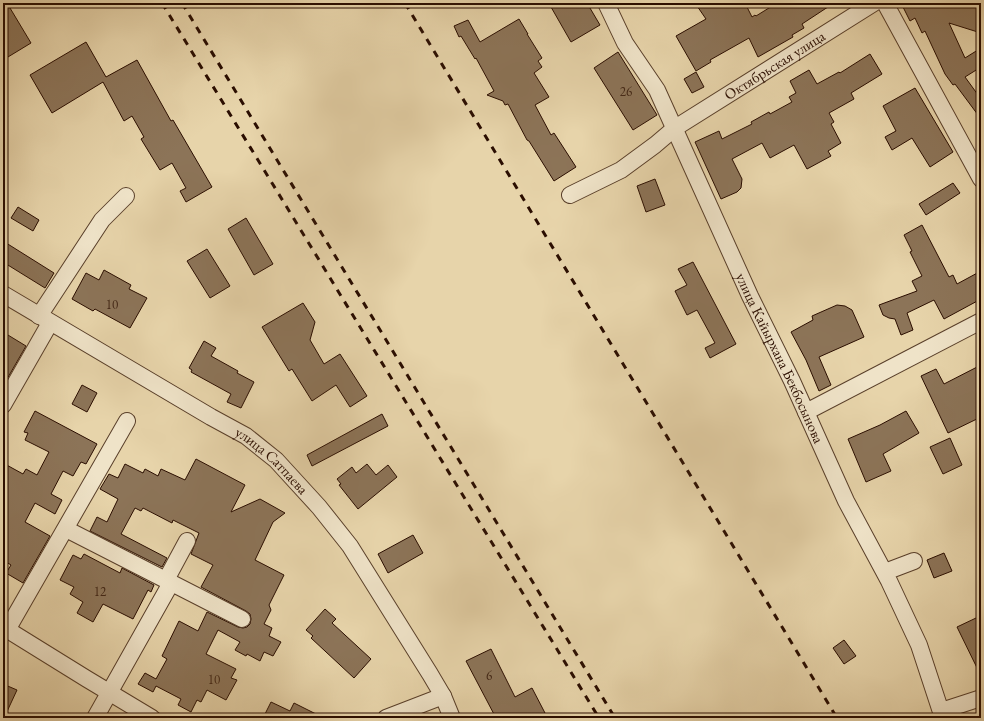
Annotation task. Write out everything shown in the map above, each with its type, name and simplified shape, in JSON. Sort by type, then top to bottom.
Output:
[{"type":"street","name":"улица Кайырхана Бекбосынова","points":[[606,3],[625,43],[657,90],[750,296],[792,381],[846,501],[885,572],[919,645],[942,714]]},
{"type":"street","name":"Октябрьская улица","points":[[570,195],[621,170],[675,128],[874,3]]},
{"type":"street","points":[[885,3],[981,180]]},
{"type":"street","points":[[3,405],[45,320],[102,220],[126,196]]},
{"type":"street","name":"улица Сатпаева","points":[[3,294],[45,320],[246,436],[276,460],[319,507],[350,546],[443,696],[452,718]]},
{"type":"street","points":[[806,412],[981,321]]},
{"type":"street","points":[[127,422],[66,529],[5,628],[152,718]]},
{"type":"street","points":[[66,529],[242,619]]},
{"type":"street","points":[[95,718],[169,581],[187,541]]},
{"type":"street","points":[[885,572],[914,561]]},
{"type":"street","points":[[386,718],[443,696]]},
{"type":"street","points":[[942,714],[981,698]]},
{"type":"building","points":[[3,3],[7,3],[31,43],[3,60]]},
{"type":"building","points":[[558,3],[587,3],[600,25],[571,42],[551,7]]},
{"type":"building","points":[[695,3],[745,3],[752,17],[777,3],[834,3],[802,24],[804,28],[792,35],[793,37],[758,57],[749,38],[710,60],[711,62],[696,71],[676,36],[706,19]]},
{"type":"building","points":[[901,3],[981,3],[981,33],[949,23],[965,58],[981,48],[981,67],[965,77],[981,99],[981,119],[955,84],[953,85],[945,74],[925,31],[922,33],[915,18],[910,21]]},
{"type":"building","points":[[519,19],[542,58],[538,61],[542,67],[534,73],[549,97],[535,105],[551,135],[554,133],[576,167],[554,181],[527,140],[508,104],[505,105],[503,101],[487,95],[494,91],[476,58],[475,59],[461,36],[459,37],[454,26],[468,20],[480,42]]},
{"type":"building","points":[[86,42],[106,77],[137,60],[171,121],[173,120],[212,187],[186,202],[180,191],[186,188],[172,163],[160,170],[141,139],[144,137],[132,116],[124,121],[103,82],[52,113],[30,75]]},
{"type":"building","points":[[618,52],[657,115],[633,130],[594,68]]},
{"type":"building","points":[[870,54],[882,74],[851,93],[854,99],[829,113],[834,122],[831,124],[841,143],[828,151],[831,156],[807,169],[794,145],[770,158],[762,143],[732,159],[742,179],[741,188],[737,192],[721,199],[695,142],[719,131],[722,139],[752,124],[751,122],[769,112],[770,114],[792,102],[789,97],[796,93],[790,81],[809,70],[817,84],[839,72],[840,73]]},
{"type":"building","points":[[696,72],[704,87],[692,93],[684,79]]},
{"type":"building","points":[[915,88],[953,152],[930,167],[912,138],[892,150],[885,137],[896,131],[883,106]]},
{"type":"building","points":[[655,179],[665,205],[646,212],[637,186]]},
{"type":"building","points":[[953,183],[960,193],[926,215],[919,204]]},
{"type":"building","points":[[18,207],[39,220],[33,231],[11,218]]},
{"type":"building","points":[[246,218],[273,264],[254,275],[228,229]]},
{"type":"building","points":[[922,225],[949,277],[953,275],[957,284],[981,271],[981,299],[944,319],[934,300],[907,313],[913,330],[901,335],[895,319],[883,315],[879,305],[917,291],[912,281],[922,276],[910,252],[912,251],[904,235]]},
{"type":"building","points":[[3,241],[54,273],[45,288],[3,262]]},
{"type":"building","points":[[207,249],[230,286],[210,298],[187,261]]},
{"type":"building","points":[[693,262],[736,344],[710,358],[705,348],[715,343],[697,310],[687,315],[675,291],[687,285],[678,269]]},
{"type":"building","points":[[104,270],[131,285],[129,289],[147,298],[130,328],[95,309],[93,311],[72,299],[86,273],[99,280]]},
{"type":"building","points":[[303,303],[315,322],[310,340],[324,364],[340,354],[367,396],[350,407],[336,385],[312,401],[292,369],[289,371],[262,327]]},
{"type":"building","points":[[837,305],[845,306],[852,310],[864,337],[819,357],[831,385],[819,391],[806,360],[791,332],[813,320],[812,316]]},
{"type":"building","points":[[3,332],[26,346],[3,386]]},
{"type":"building","points":[[204,341],[216,348],[211,356],[254,382],[241,408],[227,402],[231,394],[191,372],[192,370],[189,368]]},
{"type":"building","points":[[981,365],[981,417],[948,433],[921,376],[936,369],[944,384]]},
{"type":"building","points":[[82,385],[97,393],[87,412],[72,404]]},
{"type":"building","points":[[35,411],[97,444],[86,464],[81,462],[73,476],[63,471],[51,494],[62,500],[55,514],[35,503],[25,522],[50,536],[23,583],[6,573],[11,565],[3,560],[3,463],[23,474],[26,469],[37,475],[49,452],[25,440],[28,433],[24,432]]},
{"type":"building","points":[[906,411],[919,433],[883,454],[891,471],[866,482],[848,439],[880,425]]},
{"type":"building","points":[[382,414],[388,426],[312,466],[307,455]]},
{"type":"building","points":[[950,438],[962,465],[943,474],[930,447]]},
{"type":"building","points":[[196,459],[245,485],[231,512],[260,499],[285,513],[273,522],[255,560],[284,575],[269,605],[271,610],[264,624],[272,628],[269,636],[281,642],[273,656],[264,652],[260,661],[247,654],[246,656],[235,650],[240,642],[218,630],[206,654],[236,669],[231,678],[237,680],[226,700],[207,690],[201,702],[197,700],[191,712],[178,705],[181,699],[156,686],[153,692],[138,684],[145,673],[156,679],[167,659],[162,656],[179,621],[198,631],[207,612],[243,628],[250,624],[250,614],[201,587],[213,565],[191,554],[199,533],[173,520],[172,523],[143,508],[141,511],[135,508],[121,534],[167,558],[162,567],[90,531],[97,517],[107,522],[118,499],[100,489],[109,474],[118,478],[125,464],[143,473],[145,469],[158,476],[161,469],[185,480]]},
{"type":"building","points":[[367,464],[376,475],[388,465],[397,477],[358,509],[339,485],[341,484],[337,479],[352,467],[356,473]]},
{"type":"building","points":[[413,535],[423,553],[388,573],[378,554]]},
{"type":"building","points":[[944,553],[952,571],[934,578],[927,560]]},
{"type":"building","points":[[84,554],[120,573],[122,568],[154,585],[151,592],[148,590],[133,619],[103,604],[93,622],[77,613],[83,602],[70,594],[74,587],[60,580],[73,555],[81,559]]},
{"type":"building","points":[[325,609],[336,619],[332,623],[371,659],[354,678],[311,638],[313,636],[306,630]]},
{"type":"building","points":[[976,618],[981,628],[981,676],[957,627]]},
{"type":"building","points":[[844,640],[856,656],[844,664],[833,648]]},
{"type":"building","points":[[491,649],[515,697],[532,688],[545,713],[542,715],[543,718],[496,718],[466,661]]},
{"type":"building","points":[[3,684],[17,690],[4,718],[3,718]]},
{"type":"building","points":[[271,702],[290,711],[294,703],[324,718],[263,718]]},
{"type":"railway","points":[[162,3],[599,718]]},
{"type":"railway","points":[[182,3],[615,718]]},
{"type":"railway","points":[[405,3],[837,718]]}]
